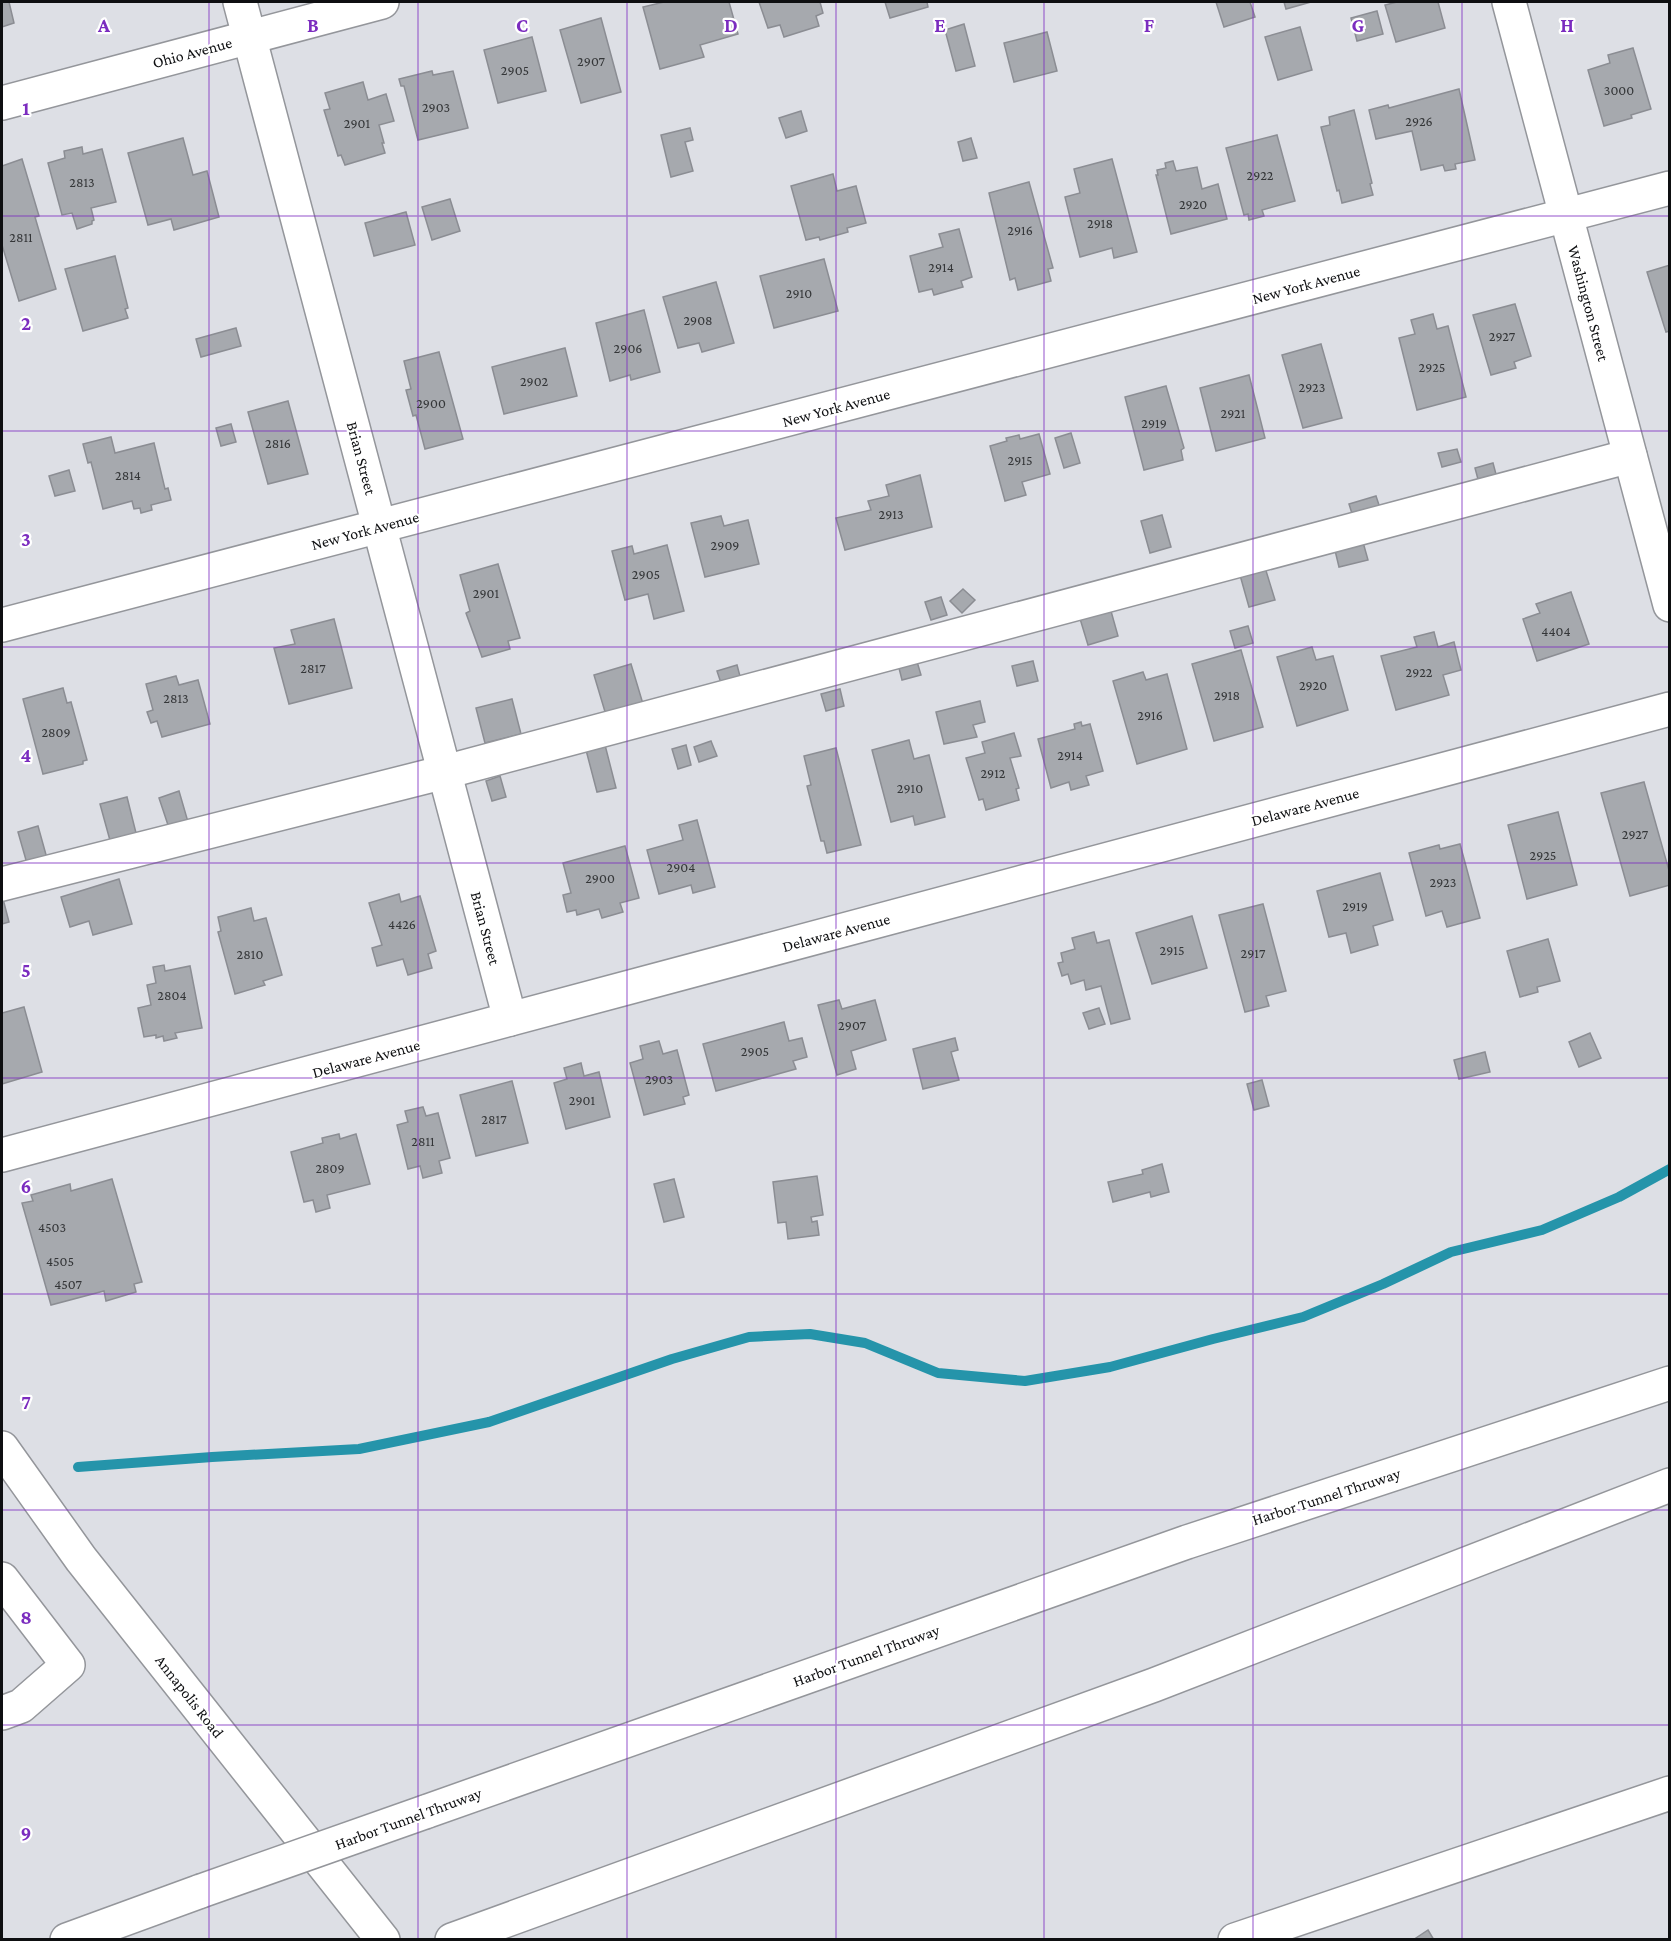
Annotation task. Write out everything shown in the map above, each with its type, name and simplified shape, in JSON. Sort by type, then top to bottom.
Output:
[{"type":"main road","name":"Brian Street","points":[[240,2],[510,1019]]},
{"type":"main road","name":"Ohio Avenue","points":[[2,103],[382,2]]},
{"type":"main road","name":"Washington Street","points":[[1509,2],[1670,605]]},
{"type":"main road","name":"New York Avenue","points":[[2,625],[1670,188]]},
{"type":"main road","points":[[2,884],[445,772],[1630,456]]},
{"type":"main road","name":"Delaware Avenue","points":[[2,1155],[1670,709]]},
{"type":"main road","name":"Harbor Tunnel Thruway","points":[[68,1940],[1187,1542],[1670,1383]]},
{"type":"main road","name":"Annapolis Road","points":[[2,1449],[81,1559],[384,1940]]},
{"type":"main road","points":[[452,1940],[1154,1685],[1670,1485]]},
{"type":"main road","points":[[2,1579],[68,1665],[21,1706],[2,1713]]},
{"type":"main road","points":[[1235,1940],[1670,1793]]},
{"type":"building","points":[[2,2],[9,2],[14,23],[2,27]]},
{"type":"building","points":[[664,2],[729,2],[738,34],[700,45],[704,57],[660,69],[643,7]]},
{"type":"building","points":[[759,2],[820,2],[823,13],[816,16],[819,26],[784,37],[780,25],[768,28]]},
{"type":"building","points":[[885,2],[927,2],[928,7],[890,18]]},
{"type":"building","points":[[1216,2],[1250,2],[1255,17],[1224,27]]},
{"type":"building","points":[[1284,2],[1311,2],[1286,9]]},
{"type":"building","points":[[1397,2],[1438,2],[1445,28],[1396,42],[1385,5]]},
{"type":"building","points":[[1377,11],[1383,34],[1357,41],[1351,18]]},
{"type":"building","points":[[601,18],[621,92],[581,103],[560,30]]},
{"type":"building","points":[[964,24],[975,66],[956,71],[945,30]]},
{"type":"building","points":[[1300,27],[1312,70],[1278,80],[1265,37]]},
{"type":"building","points":[[1047,32],[1057,71],[1014,82],[1004,43]]},
{"type":"building","points":[[532,37],[546,91],[498,103],[484,50]]},
{"type":"building","points":[[1633,48],[1651,109],[1631,115],[1632,118],[1604,126],[1588,70],[1610,63],[1608,55]]},
{"type":"building","points":[[432,71],[433,75],[453,71],[468,128],[418,140],[404,86],[401,86],[399,79]]},
{"type":"building","points":[[363,82],[368,100],[386,94],[394,121],[379,125],[385,153],[345,165],[341,155],[338,156],[324,110],[330,109],[325,93]]},
{"type":"building","points":[[1459,89],[1475,160],[1455,164],[1456,169],[1445,171],[1443,165],[1421,170],[1412,131],[1376,139],[1369,110],[1388,105],[1389,108]]},
{"type":"building","points":[[1354,110],[1373,195],[1342,203],[1321,127],[1330,125],[1329,117]]},
{"type":"building","points":[[801,111],[807,131],[786,138],[779,118]]},
{"type":"building","points":[[690,128],[693,140],[685,142],[693,171],[671,177],[661,135]]},
{"type":"building","points":[[1277,135],[1295,201],[1262,210],[1264,216],[1249,220],[1248,214],[1244,215],[1226,148]]},
{"type":"building","points":[[183,138],[193,175],[207,171],[219,217],[174,230],[171,219],[148,225],[128,153]]},
{"type":"building","points":[[971,138],[977,158],[963,161],[958,142]]},
{"type":"building","points":[[82,147],[83,154],[102,149],[116,202],[91,208],[94,220],[92,224],[77,229],[72,213],[62,215],[48,163],[65,158],[64,151]]},
{"type":"building","points":[[22,159],[39,216],[35,217],[56,289],[19,301],[2,245],[2,166]]},
{"type":"building","points":[[1112,159],[1137,252],[1114,258],[1112,248],[1080,257],[1065,197],[1080,193],[1074,169]]},
{"type":"building","points":[[1173,161],[1176,171],[1197,167],[1202,189],[1218,184],[1227,219],[1171,234],[1156,175],[1158,175],[1157,170],[1166,168],[1165,163]]},
{"type":"building","points":[[833,174],[837,191],[856,186],[866,223],[847,228],[848,232],[820,240],[819,237],[806,240],[791,186]]},
{"type":"building","points":[[1029,182],[1053,268],[1048,269],[1051,281],[1018,290],[1015,278],[1010,280],[989,193]]},
{"type":"building","points":[[450,199],[460,231],[432,240],[422,207]]},
{"type":"building","points":[[406,212],[415,245],[374,256],[365,223]]},
{"type":"building","points":[[959,229],[972,277],[961,281],[963,287],[934,295],[932,289],[919,292],[910,256],[943,247],[939,234]]},
{"type":"building","points":[[115,256],[128,308],[125,309],[128,318],[83,331],[65,269]]},
{"type":"building","points":[[824,259],[838,311],[774,328],[760,276]]},
{"type":"building","points":[[1670,265],[1670,331],[1666,332],[1647,272]]},
{"type":"building","points":[[716,282],[734,343],[702,352],[699,343],[678,348],[663,297]]},
{"type":"building","points":[[1515,304],[1531,356],[1514,362],[1516,368],[1491,375],[1473,315]]},
{"type":"building","points":[[644,310],[660,372],[631,380],[630,375],[610,381],[596,323]]},
{"type":"building","points":[[1433,314],[1437,329],[1448,326],[1466,397],[1417,410],[1399,338],[1415,334],[1411,320]]},
{"type":"building","points":[[236,328],[241,346],[201,357],[196,339]]},
{"type":"building","points":[[1321,344],[1342,418],[1303,428],[1282,355]]},
{"type":"building","points":[[565,348],[577,396],[504,414],[492,367]]},
{"type":"building","points":[[439,352],[463,439],[425,449],[416,415],[413,416],[406,390],[411,389],[404,361]]},
{"type":"building","points":[[1249,375],[1265,438],[1216,451],[1200,388]]},
{"type":"building","points":[[1166,386],[1184,448],[1181,450],[1183,460],[1144,470],[1125,397]]},
{"type":"building","points":[[288,401],[308,474],[268,484],[248,412]]},
{"type":"building","points":[[231,424],[236,442],[221,446],[216,428]]},
{"type":"building","points":[[1071,433],[1080,463],[1064,468],[1055,438]]},
{"type":"building","points":[[1039,434],[1050,474],[1022,482],[1026,495],[1005,501],[990,446],[1007,441],[1006,438],[1019,435],[1020,439]]},
{"type":"building","points":[[111,437],[115,453],[154,443],[165,489],[168,488],[171,500],[151,505],[152,510],[141,513],[140,508],[134,509],[132,501],[103,509],[91,462],[88,463],[83,444]]},
{"type":"building","points":[[1457,449],[1461,462],[1442,467],[1438,453]]},
{"type":"building","points":[[1493,463],[1497,478],[1479,483],[1475,468]]},
{"type":"building","points":[[69,470],[75,491],[55,496],[49,476]]},
{"type":"building","points":[[920,475],[932,527],[845,550],[836,518],[871,510],[868,501],[889,496],[886,485]]},
{"type":"building","points":[[1376,496],[1381,511],[1354,520],[1349,504]]},
{"type":"building","points":[[1162,515],[1171,547],[1150,553],[1141,521]]},
{"type":"building","points":[[721,516],[724,526],[748,520],[759,564],[705,577],[691,523]]},
{"type":"building","points":[[1361,535],[1368,560],[1339,567],[1333,542]]},
{"type":"building","points":[[667,545],[684,611],[654,619],[648,594],[625,600],[612,551],[632,546],[634,554]]},
{"type":"building","points":[[1263,561],[1275,600],[1249,607],[1238,568]]},
{"type":"building","points":[[498,564],[520,638],[508,641],[510,649],[482,657],[466,613],[470,611],[460,575]]},
{"type":"building","points":[[963,589],[975,600],[962,613],[950,601]]},
{"type":"building","points":[[1571,592],[1589,644],[1537,661],[1523,619],[1540,613],[1536,604]]},
{"type":"building","points":[[941,597],[947,615],[931,620],[925,602]]},
{"type":"building","points":[[1109,604],[1118,636],[1088,645],[1078,612]]},
{"type":"building","points":[[334,619],[352,688],[289,704],[274,648],[295,644],[291,630]]},
{"type":"building","points":[[1248,626],[1253,643],[1235,648],[1230,631]]},
{"type":"building","points":[[1434,632],[1438,647],[1454,642],[1461,670],[1443,675],[1449,695],[1396,710],[1381,656],[1417,647],[1414,637]]},
{"type":"building","points":[[1312,647],[1316,660],[1333,656],[1348,710],[1297,726],[1277,657]]},
{"type":"building","points":[[1241,650],[1263,727],[1214,741],[1192,664]]},
{"type":"building","points":[[915,655],[921,675],[902,680],[897,660]]},
{"type":"building","points":[[1033,661],[1038,681],[1017,686],[1012,666]]},
{"type":"building","points":[[631,664],[643,704],[606,715],[594,675]]},
{"type":"building","points":[[737,665],[741,680],[722,686],[717,671]]},
{"type":"building","points":[[1143,672],[1146,680],[1167,674],[1187,749],[1137,764],[1113,681]]},
{"type":"building","points":[[176,676],[179,685],[198,680],[210,724],[162,737],[157,721],[151,723],[147,712],[153,710],[146,684]]},
{"type":"building","points":[[63,688],[67,703],[71,702],[87,760],[83,761],[83,764],[43,774],[23,699]]},
{"type":"building","points":[[840,689],[844,706],[826,711],[821,694]]},
{"type":"building","points":[[512,699],[521,734],[485,743],[476,708]]},
{"type":"building","points":[[980,701],[985,722],[973,725],[977,737],[944,744],[936,712]]},
{"type":"building","points":[[1081,722],[1082,726],[1090,724],[1103,771],[1086,776],[1089,785],[1071,790],[1069,782],[1051,788],[1038,739],[1075,729],[1074,724]]},
{"type":"building","points":[[1014,733],[1021,756],[1010,758],[1019,788],[1016,789],[1019,800],[986,810],[983,799],[979,800],[966,758],[985,753],[982,742]]},
{"type":"building","points":[[909,740],[914,759],[929,755],[945,817],[915,825],[913,816],[891,822],[872,750]]},
{"type":"building","points":[[711,741],[717,756],[699,762],[694,747]]},
{"type":"building","points":[[605,745],[616,788],[597,792],[586,750]]},
{"type":"building","points":[[686,745],[691,765],[678,769],[672,749]]},
{"type":"building","points":[[836,748],[861,845],[827,853],[824,841],[821,841],[807,786],[811,785],[804,756]]},
{"type":"building","points":[[500,776],[506,797],[492,801],[486,781]]},
{"type":"building","points":[[1644,782],[1670,874],[1670,885],[1630,896],[1601,793]]},
{"type":"building","points":[[179,791],[188,822],[169,828],[159,798]]},
{"type":"building","points":[[127,797],[137,837],[111,844],[100,804]]},
{"type":"building","points":[[1558,812],[1577,885],[1527,899],[1508,825]]},
{"type":"building","points":[[697,820],[715,887],[693,893],[691,885],[659,894],[647,850],[683,840],[679,825]]},
{"type":"building","points":[[38,826],[48,862],[28,867],[18,832]]},
{"type":"building","points":[[1460,844],[1480,918],[1447,927],[1442,911],[1426,916],[1409,853],[1439,845],[1440,849]]},
{"type":"building","points":[[625,846],[639,898],[620,903],[623,912],[602,918],[599,909],[577,915],[576,910],[567,912],[563,895],[571,893],[563,863]]},
{"type":"building","points":[[1380,873],[1393,920],[1373,926],[1378,945],[1351,953],[1346,933],[1329,937],[1317,891]]},
{"type":"building","points":[[119,879],[132,924],[93,935],[89,921],[70,927],[61,897]]},
{"type":"building","points":[[399,894],[401,902],[420,896],[436,951],[428,954],[432,968],[408,975],[403,959],[377,966],[372,948],[382,945],[369,903]]},
{"type":"building","points":[[2,895],[9,922],[2,924]]},
{"type":"building","points":[[1263,904],[1286,991],[1266,996],[1269,1006],[1245,1012],[1219,915]]},
{"type":"building","points":[[251,908],[254,921],[266,918],[282,975],[263,981],[265,985],[235,994],[218,932],[221,931],[218,917]]},
{"type":"building","points":[[1192,916],[1207,968],[1152,984],[1136,933]]},
{"type":"building","points":[[1094,932],[1097,943],[1109,940],[1130,1019],[1111,1024],[1101,986],[1086,990],[1084,980],[1071,984],[1068,974],[1062,976],[1058,963],[1063,962],[1061,953],[1075,949],[1072,938]]},
{"type":"building","points":[[1548,939],[1560,981],[1537,987],[1538,992],[1520,997],[1507,951]]},
{"type":"building","points":[[164,965],[165,971],[190,966],[202,1028],[175,1033],[177,1038],[164,1041],[163,1036],[144,1037],[138,1008],[151,1005],[147,985],[156,983],[153,967]]},
{"type":"building","points":[[839,1000],[842,1009],[875,1000],[886,1040],[851,1051],[856,1069],[837,1075],[818,1005]]},
{"type":"building","points":[[24,1007],[42,1072],[2,1084],[2,1013]]},
{"type":"building","points":[[1099,1008],[1105,1024],[1089,1029],[1083,1013]]},
{"type":"building","points":[[784,1022],[789,1041],[802,1038],[807,1057],[793,1061],[796,1069],[716,1091],[703,1044]]},
{"type":"building","points":[[1590,1033],[1601,1058],[1579,1067],[1569,1042]]},
{"type":"building","points":[[955,1038],[958,1050],[951,1052],[959,1080],[923,1089],[913,1049]]},
{"type":"building","points":[[659,1041],[663,1054],[677,1050],[689,1095],[683,1097],[685,1104],[644,1115],[630,1063],[643,1059],[640,1046]]},
{"type":"building","points":[[1485,1052],[1490,1072],[1459,1079],[1454,1060]]},
{"type":"building","points":[[581,1063],[584,1076],[599,1072],[610,1117],[566,1129],[554,1083],[567,1079],[564,1068]]},
{"type":"building","points":[[1262,1080],[1269,1106],[1254,1110],[1247,1084]]},
{"type":"building","points":[[512,1081],[528,1143],[476,1156],[460,1095]]},
{"type":"building","points":[[423,1107],[426,1116],[438,1113],[450,1158],[439,1161],[442,1173],[423,1178],[420,1166],[408,1169],[397,1125],[408,1122],[405,1111]]},
{"type":"building","points":[[339,1134],[340,1139],[356,1134],[370,1184],[327,1195],[330,1208],[316,1212],[313,1200],[304,1202],[291,1152],[323,1143],[322,1138]]},
{"type":"building","points":[[1162,1164],[1169,1192],[1151,1197],[1150,1192],[1113,1202],[1108,1182],[1143,1174],[1142,1170]]},
{"type":"building","points":[[817,1176],[823,1215],[811,1217],[812,1222],[817,1221],[819,1235],[788,1239],[786,1222],[778,1223],[773,1182]]},
{"type":"building","points":[[112,1179],[142,1282],[134,1284],[136,1292],[106,1301],[104,1291],[51,1305],[22,1203],[33,1201],[31,1195],[70,1184],[71,1191]]},
{"type":"building","points":[[674,1179],[684,1217],[664,1222],[654,1184]]},
{"type":"building","points":[[1428,1930],[1434,1940],[1413,1940]]},
{"type":"waterway","points":[[78,1467],[359,1449],[489,1422],[672,1359],[749,1337],[810,1334],[865,1343],[938,1373],[1025,1381],[1110,1367],[1303,1317],[1383,1284],[1451,1252],[1542,1230],[1619,1197],[1670,1169]]}]
